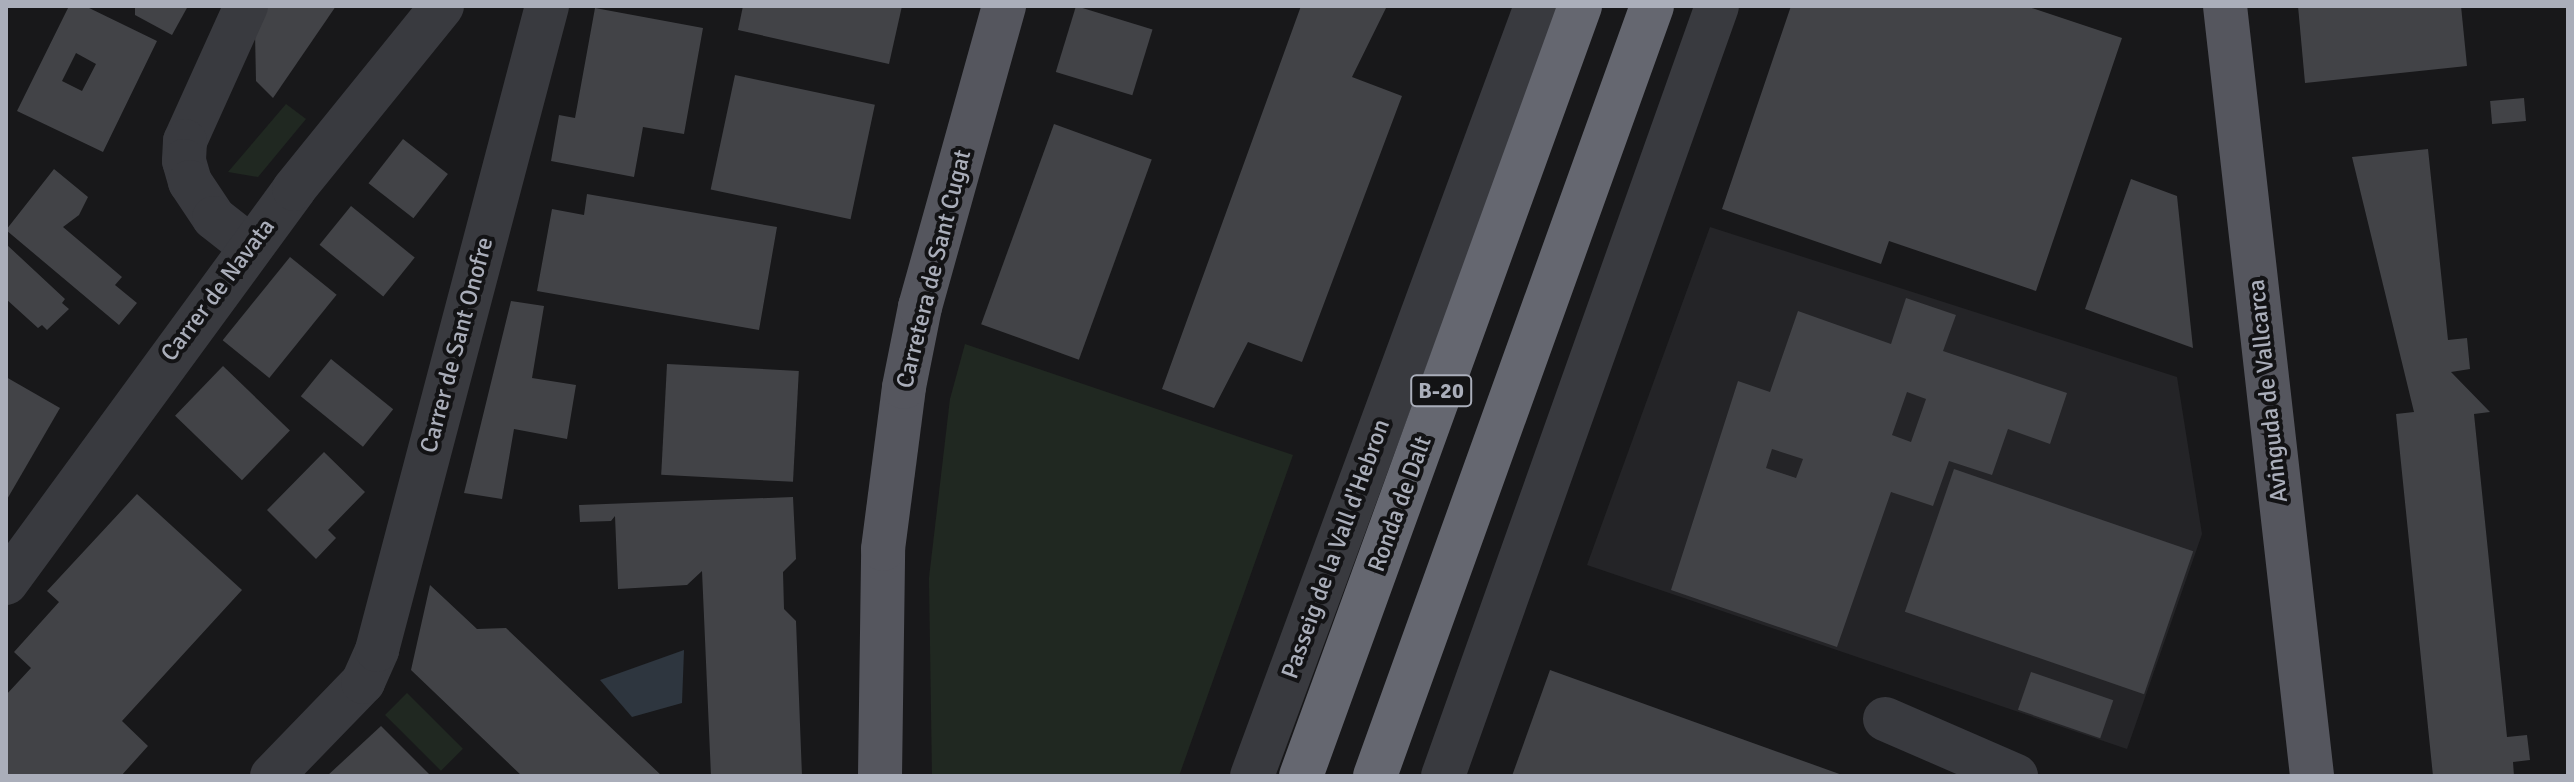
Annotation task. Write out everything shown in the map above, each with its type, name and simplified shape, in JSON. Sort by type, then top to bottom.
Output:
[{"type":"highway","name":"Ronda de Dalt","points":[[1301,776],[1580,6]]},
{"type":"highway","name":"B-20","points":[[1375,776],[1652,6]]},
{"type":"main road","name":"Carretera de Sant Cugat","points":[[880,776],[883,549],[904,387],[920,307],[1004,6]]},
{"type":"main road","name":"Avinguda de Vallcarca","points":[[2225,6],[2312,776]]},
{"type":"street","points":[[246,6],[185,141],[184,161],[214,218],[251,247]]},
{"type":"street","name":"Carrer de Navata","points":[[6,583],[251,247],[442,6]]},
{"type":"street","name":"Carrer de Sant Onofre","points":[[272,776],[363,682],[377,650],[547,6]]},
{"type":"street","name":"Passeig de la Vall d'Hebron","points":[[1252,776],[1536,6]]},
{"type":"street","points":[[1443,776],[1717,6]]},
{"type":"street","points":[[1885,719],[2016,776]]},
{"type":"shaded area","points":[[286,104],[306,119],[258,177],[228,172]]},
{"type":"shaded area","points":[[1710,227],[2177,377],[2202,534],[2127,749],[1587,565]]},
{"type":"shaded area","points":[[965,344],[1293,455],[1179,776],[932,776],[929,578],[950,399]]},
{"type":"shaded area","points":[[684,650],[682,703],[632,717],[600,680]]},
{"type":"shaded area","points":[[407,693],[463,749],[441,771],[385,715]]},
{"type":"building","points":[[69,6],[85,6],[157,41],[103,152],[17,111]],"holes":[[[76,53],[96,64],[82,91],[62,81]]]},
{"type":"building","points":[[135,6],[188,6],[172,35],[135,15]]},
{"type":"building","points":[[268,6],[336,6],[273,98],[256,81],[255,33]]},
{"type":"building","points":[[743,6],[902,6],[889,64],[738,30]]},
{"type":"building","points":[[1076,6],[1153,29],[1132,95],[1056,72]]},
{"type":"building","points":[[1301,6],[1387,6],[1352,77],[1402,96],[1302,362],[1248,342],[1214,408],[1162,389]]},
{"type":"building","points":[[1791,6],[2026,6],[2122,38],[2036,291],[1889,241],[1881,264],[1722,209]]},
{"type":"building","points":[[2298,6],[2461,6],[2467,66],[2305,83]]},
{"type":"building","points":[[595,8],[703,28],[684,134],[643,127],[634,177],[551,161],[559,115],[575,118]]},
{"type":"building","points":[[735,75],[875,105],[851,219],[711,189]]},
{"type":"building","points":[[2524,98],[2526,121],[2492,124],[2490,101]]},
{"type":"building","points":[[1054,124],[1152,160],[1079,360],[981,324]]},
{"type":"building","points":[[403,139],[448,174],[413,218],[369,183]]},
{"type":"building","points":[[2428,149],[2448,340],[2467,338],[2470,369],[2451,372],[2490,412],[2474,414],[2507,737],[2527,735],[2530,760],[2513,762],[2514,776],[2433,776],[2396,414],[2414,412],[2352,157]]},
{"type":"building","points":[[54,169],[88,197],[79,215],[63,227],[122,277],[115,285],[137,303],[119,325],[6,230]]},
{"type":"building","points":[[2131,179],[2177,196],[2193,348],[2085,309]]},
{"type":"building","points":[[587,194],[777,227],[759,330],[537,291],[552,209],[584,215]]},
{"type":"building","points":[[351,206],[415,258],[383,296],[320,245]]},
{"type":"building","points":[[6,244],[65,299],[62,303],[69,309],[47,330],[42,325],[38,328],[6,299]]},
{"type":"building","points":[[290,257],[337,295],[269,378],[223,340]]},
{"type":"building","points":[[1906,298],[1956,315],[1943,351],[2067,393],[2050,444],[2008,429],[1992,475],[1949,461],[1933,506],[1891,492],[1837,647],[1671,590],[1738,381],[1770,392],[1798,311],[1891,344]],"holes":[[[1907,392],[1926,399],[1911,442],[1892,435]],[[1772,449],[1803,459],[1796,478],[1766,468]]]},
{"type":"building","points":[[511,301],[544,306],[532,378],[576,385],[567,439],[514,429],[502,499],[464,493]]},
{"type":"building","points":[[331,359],[393,409],[363,447],[301,396]]},
{"type":"building","points":[[667,364],[799,371],[793,482],[661,475]]},
{"type":"building","points":[[223,366],[290,431],[242,480],[175,416]]},
{"type":"building","points":[[6,377],[60,408],[6,501]]},
{"type":"building","points":[[324,452],[365,492],[328,530],[336,538],[316,559],[267,510]]},
{"type":"building","points":[[1954,469],[2193,551],[2144,694],[1905,612]]},
{"type":"building","points":[[137,494],[242,590],[122,721],[148,746],[121,776],[6,776],[6,695],[31,668],[14,652],[59,602],[47,591]]},
{"type":"building","points":[[793,497],[796,559],[783,572],[784,609],[796,621],[802,776],[711,776],[702,571],[687,585],[618,589],[615,516],[611,521],[580,522],[579,505]]},
{"type":"building","points":[[430,585],[477,629],[506,628],[662,776],[522,776],[411,670]]},
{"type":"building","points":[[1550,670],[1845,776],[1512,776]]},
{"type":"building","points":[[2031,672],[2113,700],[2100,738],[2018,710]]},
{"type":"building","points":[[381,726],[431,776],[327,776]]}]
